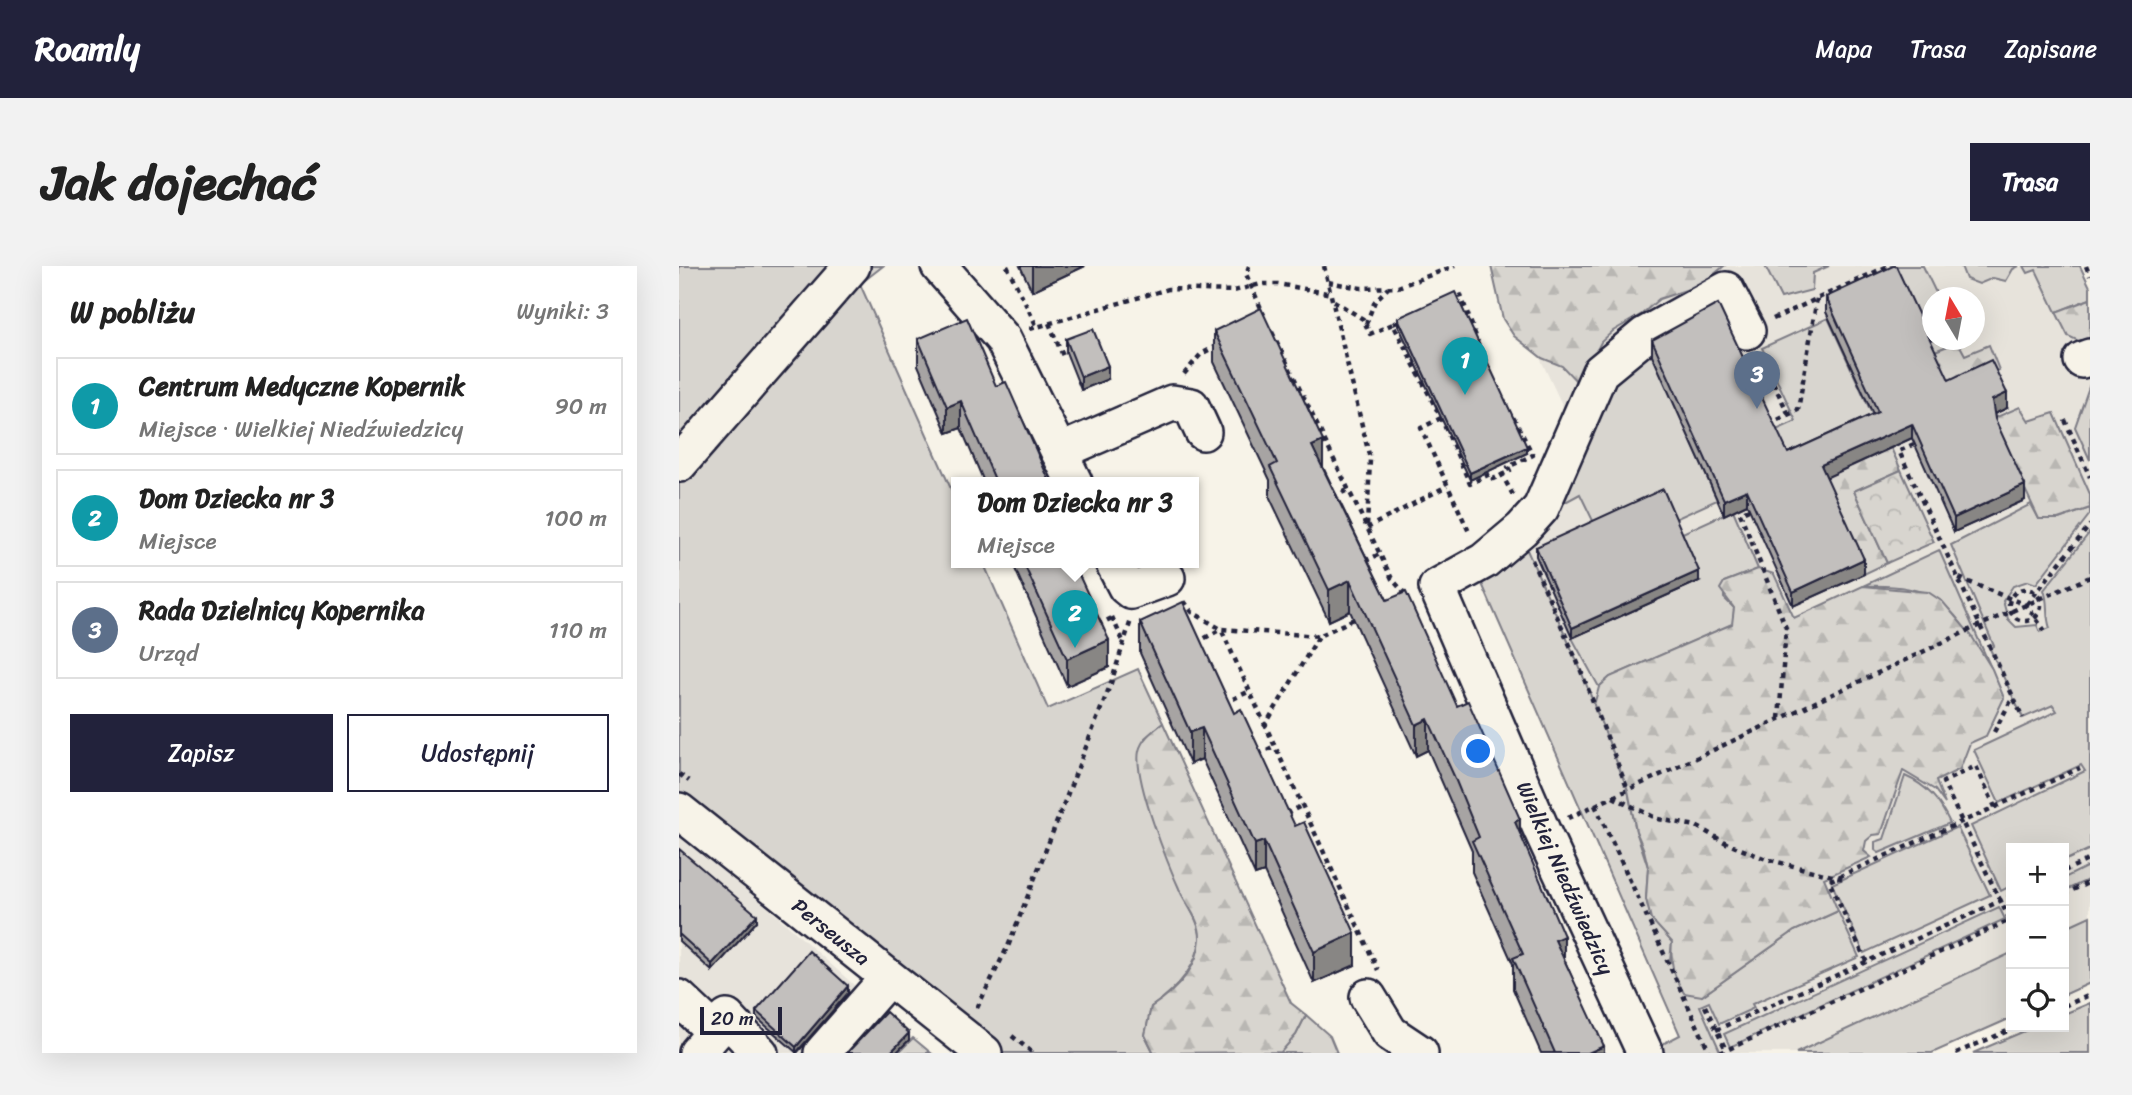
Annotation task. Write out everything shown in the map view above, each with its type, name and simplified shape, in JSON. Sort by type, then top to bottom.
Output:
[{"type":"street","points":[[679,464],[852,266]]},
{"type":"street","points":[[939,266],[1003,339],[1066,467],[1155,410],[1172,403],[1191,405],[1203,432]]},
{"type":"street","points":[[1421,591],[1484,561],[1522,529],[1541,508],[1600,372],[1645,335],[1726,290],[1752,340]]},
{"type":"street","points":[[1119,590],[1167,578]]},
{"type":"street","name":"Wielkiej Niedźwiedzicy","points":[[1421,591],[1542,831],[1645,1053]]},
{"type":"street","name":"Perseusza","points":[[679,811],[984,1053]]},
{"type":"street","points":[[822,1053],[888,978]]},
{"type":"street","points":[[1368,997],[1390,1033],[1420,1053]]},
{"type":"street","points":[[679,999],[706,1042],[727,1018],[760,1053]]},
{"type":"path","points":[[1007,266],[1037,327],[1168,289],[1234,292],[1251,286],[1278,284],[1332,294]]},
{"type":"path","points":[[1249,266],[1246,274],[1264,317],[1256,324]]},
{"type":"path","points":[[1324,266],[1370,459],[1367,528],[1447,486]]},
{"type":"path","points":[[1328,282],[1361,288],[1398,287],[1455,266]]},
{"type":"path","points":[[1787,313],[1888,266]]},
{"type":"path","points":[[2086,266],[2090,276]]},
{"type":"path","points":[[1366,326],[1375,301],[1389,288]]},
{"type":"path","points":[[1449,299],[1460,293],[1479,345]]},
{"type":"path","points":[[1769,425],[1798,410],[1817,298]]},
{"type":"path","points":[[1334,302],[1363,319],[1370,334],[1405,320]]},
{"type":"path","points":[[1049,323],[1063,356],[1067,356]]},
{"type":"path","points":[[1393,324],[1441,418],[1470,484],[1490,474],[1493,479],[1510,471],[1508,467],[1533,455],[1507,407]]},
{"type":"path","points":[[1752,340],[1789,415]]},
{"type":"path","points":[[1155,410],[1201,354],[1225,343]]},
{"type":"path","points":[[1279,363],[1285,360]]},
{"type":"path","points":[[1751,386],[1757,396],[1754,385],[1770,378]]},
{"type":"path","points":[[2000,393],[2010,388]]},
{"type":"path","points":[[1441,418],[1421,428],[1484,561]]},
{"type":"path","points":[[2065,420],[2090,477]]},
{"type":"path","points":[[1309,426],[1316,423]]},
{"type":"path","points":[[1914,444],[1899,450],[1978,626],[2023,718]]},
{"type":"path","points":[[1501,473],[1510,490]]},
{"type":"path","points":[[1325,502],[1348,489]]},
{"type":"path","points":[[1749,509],[1740,513],[1786,628],[1779,719]]},
{"type":"path","points":[[2026,605],[2090,524]]},
{"type":"path","points":[[1527,550],[1577,661],[1627,790]]},
{"type":"path","points":[[1356,566],[1380,554]]},
{"type":"path","points":[[1958,577],[2026,605],[2045,631]]},
{"type":"path","points":[[1542,831],[1978,626],[2090,577]]},
{"type":"path","points":[[1167,578],[1192,612],[1221,629],[1319,636],[1369,612]]},
{"type":"path","points":[[2024,589],[2035,593],[2040,599],[2040,609],[2036,616],[2020,620],[2011,611],[2011,599],[2024,589]]},
{"type":"path","points":[[1091,628],[1119,590]]},
{"type":"path","points":[[978,1008],[1009,944],[1111,683],[1131,622],[1119,590]]},
{"type":"path","points":[[1394,601],[1421,591]]},
{"type":"path","points":[[1189,646],[1221,629]]},
{"type":"path","points":[[1221,629],[1273,747],[1380,974],[1368,997]]},
{"type":"path","points":[[1264,727],[1319,636]]},
{"type":"path","points":[[1217,706],[1248,692]]},
{"type":"path","points":[[1994,732],[2013,697]]},
{"type":"path","points":[[1249,758],[1273,747]]},
{"type":"path","points":[[1995,807],[1976,766],[1943,782],[2006,912]]},
{"type":"path","points":[[1867,963],[1829,881],[2080,768]]},
{"type":"path","points":[[1613,797],[1658,819],[1696,826],[1728,844],[1766,859],[1844,878]]},
{"type":"path","points":[[1595,805],[1710,1053]]},
{"type":"path","points":[[1277,818],[1301,806]]},
{"type":"path","points":[[2069,869],[2090,859]]},
{"type":"path","points":[[1320,866],[1328,863]]},
{"type":"path","points":[[2069,892],[2090,882]]},
{"type":"path","points":[[1716,1030],[2006,898]]},
{"type":"path","points":[[1346,923],[1354,920]]},
{"type":"path","points":[[1705,1006],[1723,1052],[2006,921]]},
{"type":"path","points":[[2069,1004],[2090,995]]},
{"type":"path","points":[[1956,1053],[2006,1032]]},
{"type":"shaded area","points":[[1684,266],[2080,266],[2090,287],[2090,959],[2069,968],[2069,843],[2006,843],[2006,993],[1864,1053],[1697,1053],[1479,577],[1540,527],[1565,411],[1532,341]]},
{"type":"shaded area","points":[[679,828],[913,1038],[898,1053],[679,1053]]},
{"type":"green space","points":[[679,266],[883,266],[860,284],[951,489],[951,568],[986,568],[1048,709],[1138,669],[1163,723],[1145,738],[1153,796],[1172,872],[1200,933],[1198,950],[1183,978],[1151,1007],[1145,1035],[1154,1053],[984,1053],[679,808]]},
{"type":"green space","points":[[1491,266],[1724,266],[1701,285],[1659,299],[1642,314],[1613,331],[1601,342],[1579,384],[1562,366],[1542,358],[1514,336],[1503,319]]},
{"type":"green space","points":[[1765,266],[1829,266],[1813,273],[1812,290],[1781,298]]},
{"type":"green space","points":[[1891,266],[1923,266],[1933,287],[1922,287],[1922,335]]},
{"type":"green space","points":[[1961,266],[2019,266],[2013,269],[2006,281],[1993,278],[1979,284],[1966,279]]},
{"type":"green space","points":[[2024,266],[2080,266],[2090,287],[2090,299],[2056,312],[2036,270],[2028,273]]},
{"type":"green space","points":[[2090,299],[2090,340],[2083,343],[2068,336],[2056,312]]},
{"type":"green space","points":[[1828,318],[1878,427],[1788,468],[1772,432],[1796,421],[1762,348]]},
{"type":"green space","points":[[1989,345],[1999,370],[1949,394],[1930,353],[1938,350],[1962,350],[1965,355],[1985,350]]},
{"type":"green space","points":[[1650,349],[1717,500],[1673,520],[1597,529],[1580,494],[1549,511],[1584,406]]},
{"type":"green space","points":[[2090,384],[2090,460],[2075,427]]},
{"type":"green space","points":[[2020,407],[2029,421],[2054,413],[2090,494],[2090,508],[2058,519],[2039,519],[1992,419]]},
{"type":"green space","points":[[1891,448],[1901,470],[1854,491],[1887,563],[1864,574],[1821,480]]},
{"type":"green space","points":[[1901,470],[1934,542],[1887,563],[1854,491]]},
{"type":"green space","points":[[2031,504],[2039,519],[2059,519],[2090,508],[2090,514],[2036,584],[2028,581],[2013,586],[2003,601],[2008,619],[2016,627],[2037,625],[2040,632],[2050,628],[2044,590],[2090,532],[2090,849],[2069,859],[2069,843],[2006,843],[2006,888],[2001,891],[1971,826],[2085,771],[2081,765],[1999,803],[1974,750],[2057,711],[2053,705],[2023,718],[1990,649],[1994,646],[1951,545]]},
{"type":"green space","points":[[1733,510],[1758,569],[1724,582],[1724,598],[1734,608],[1733,624],[1610,677],[1599,687],[1572,638],[1698,581],[1678,535]]},
{"type":"green space","points":[[1517,545],[1527,550],[1577,661],[1628,790],[1636,831],[1648,867],[1646,899],[1651,918],[1672,942],[1670,960],[1702,996],[1794,931],[1838,911],[1859,957],[1752,1004],[1754,1008],[1719,1024],[1709,1002],[1700,1006],[1720,1051],[1717,1053],[1645,1053],[1680,1035],[1479,577]]},
{"type":"green space","points":[[1939,550],[1991,668],[1954,614],[1942,603],[1911,589],[1863,586]]},
{"type":"green space","points":[[1758,569],[1774,574],[1794,618],[1863,586],[1928,592],[1943,602],[1971,635],[1992,669],[2004,698],[1986,736],[1970,743],[1960,769],[1936,781],[1945,804],[1935,790],[1903,771],[1881,834],[1873,835],[1866,841],[1864,851],[1871,857],[1824,878],[1838,911],[1794,931],[1702,996],[1684,993],[1673,969],[1672,942],[1651,919],[1646,899],[1648,867],[1644,850],[1636,831],[1628,790],[1594,705],[1599,687],[1610,677],[1732,624],[1734,608],[1720,589],[1724,582]]},
{"type":"green space","points":[[1163,723],[1291,1003],[1306,1015],[1296,1035],[1281,1052],[1154,1053],[1145,1035],[1151,1007],[1168,994],[1190,970],[1200,939],[1197,921],[1182,895],[1161,845],[1141,781],[1140,746],[1148,735]]},
{"type":"green space","points":[[1905,776],[1932,795],[1950,823],[1879,853],[1875,850],[1875,842],[1884,839]]},
{"type":"green space","points":[[1957,827],[1990,895],[1864,953],[1832,884]]},
{"type":"green space","points":[[2090,865],[2090,879],[2069,889],[2069,876]]},
{"type":"green space","points":[[1999,907],[2005,919],[1730,1047],[1724,1034]]},
{"type":"green space","points":[[2090,916],[2090,983],[2069,993],[2069,969],[2069,926]]},
{"type":"green space","points":[[2006,955],[2006,1020],[1932,1053],[1796,1053]]},
{"type":"green space","points":[[2090,1003],[2090,1053],[1973,1053],[2022,1032],[2069,1032],[2069,1012]]},
{"type":"green space","points":[[1306,1015],[1330,1036],[1337,1053],[1279,1053],[1296,1035]]},
{"type":"green space","points":[[913,1038],[931,1053],[898,1053]]},
{"type":"building","points":[[1896,266],[1922,322],[1922,350],[1935,350],[1949,380],[1991,360],[2007,393],[1992,400],[1995,419],[2025,485],[1954,518],[1912,424],[1821,465],[1864,559],[1793,592],[1747,490],[1724,500],[1652,340],[1718,304],[1788,453],[1878,412],[1826,297]]},
{"type":"building","points":[[1455,292],[1527,447],[1470,473],[1398,318]]},
{"type":"building","points":[[1261,308],[1323,441],[1312,446],[1387,600],[1406,592],[1457,706],[1468,701],[1520,819],[1515,822],[1564,936],[1555,940],[1604,1046],[1588,1053],[1555,1053],[1513,958],[1523,954],[1472,841],[1479,837],[1428,719],[1416,725],[1350,580],[1329,590],[1270,467],[1277,463],[1214,331]]},
{"type":"building","points":[[967,318],[996,386],[1006,382],[1048,477],[994,477],[961,401],[947,407],[918,339]]},
{"type":"building","points":[[1093,329],[1108,366],[1081,377],[1066,339]]},
{"type":"building","points":[[1663,489],[1699,571],[1572,628],[1536,547]]},
{"type":"building","points":[[1026,568],[1076,568],[1109,640],[1067,659]]},
{"type":"building","points":[[1183,602],[1234,713],[1241,709],[1295,826],[1304,822],[1355,933],[1314,952],[1264,841],[1255,844],[1202,728],[1190,732],[1140,622]]},
{"type":"building","points":[[679,849],[757,915],[712,964],[679,934]]},
{"type":"building","points":[[809,951],[848,986],[796,1047],[756,1011]]},
{"type":"building","points":[[886,1012],[909,1033],[890,1053],[847,1053]]},
{"type":"place","name":"Centrum Medyczne Kopernik","points":[[1465,395]]},
{"type":"place","name":"Rada Dzielnicy Kopernika","points":[[1757,409]]},
{"type":"place","name":"Dom Dziecka nr 3","points":[[1075,648]]}]
